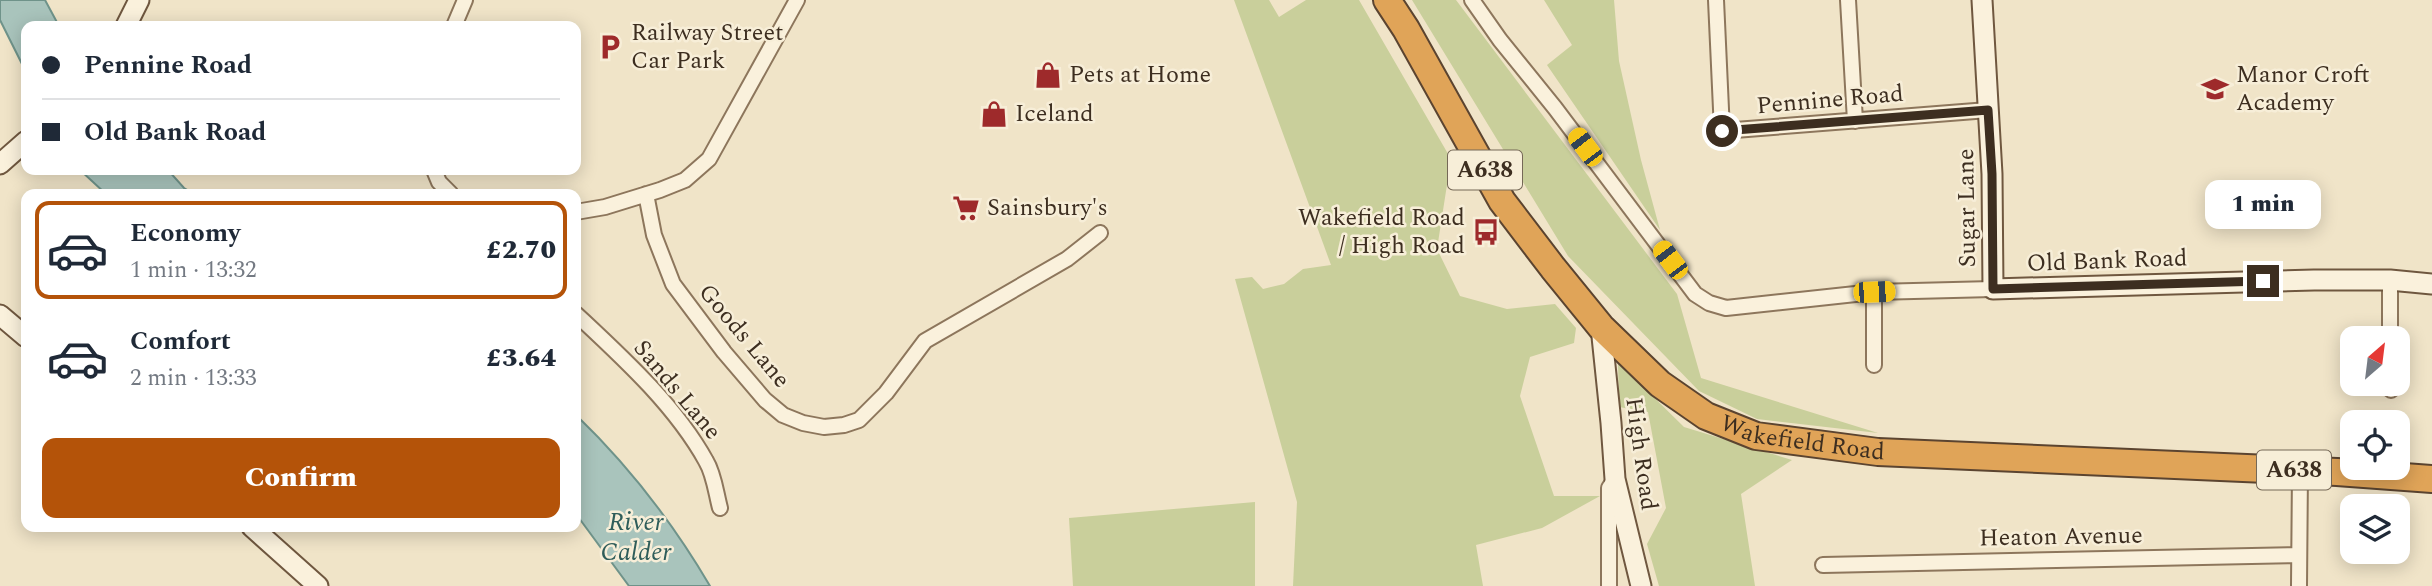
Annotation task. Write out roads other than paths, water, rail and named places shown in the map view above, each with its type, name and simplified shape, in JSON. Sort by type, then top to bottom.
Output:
[{"type":"highway","name":"Wakefield Road","points":[[1387,0],[1502,201],[1601,327],[1660,384],[1706,416],[1756,436],[1878,452],[2432,479]]},
{"type":"street","points":[[128,21],[139,0]]},
{"type":"street","points":[[456,21],[465,0]]},
{"type":"street","points":[[581,211],[646,194],[685,180],[709,159],[797,0]]},
{"type":"street","name":"Old Bank Road","points":[[1472,0],[1695,294],[1726,309],[1874,292],[2314,280],[2390,280],[2432,284]]},
{"type":"street","name":"Pennine Road","points":[[1716,0],[1722,131],[1988,110]]},
{"type":"street","points":[[1848,0],[1854,121]]},
{"type":"street","name":"Sugar Lane","points":[[1982,0],[1992,174],[1993,289]]},
{"type":"street","points":[[0,164],[21,145]]},
{"type":"street","points":[[436,175],[446,189]]},
{"type":"street","name":"Goods Lane","points":[[646,194],[654,235],[673,284],[717,342],[765,400],[783,415],[824,427],[859,420],[886,393],[925,341],[1068,259],[1100,233]]},
{"type":"street","points":[[2390,280],[2390,326]]},
{"type":"street","points":[[1874,292],[1874,365]]},
{"type":"street","points":[[0,315],[21,333]]},
{"type":"street","name":"Sands Lane","points":[[581,319],[618,353],[667,406],[707,463],[720,508]]},
{"type":"street","name":"High Road","points":[[1601,327],[1615,479],[1642,586]]},
{"type":"street","points":[[2299,586],[2300,471]]},
{"type":"street","points":[[1609,586],[1609,488],[1615,479]]},
{"type":"street","points":[[257,532],[318,586]]},
{"type":"street","name":"Heaton Avenue","points":[[1823,565],[2299,555]]},
{"type":"water","points":[[0,0],[45,0],[56,21],[21,21],[21,62],[0,20]]},
{"type":"water","points":[[85,175],[172,175],[186,189],[101,189]]},
{"type":"water","name":"River Calder","points":[[581,420],[649,496],[710,586],[629,586],[581,521]]},
{"type":"place","name":"Railway Street Car Park","points":[[610,47]]},
{"type":"place","name":"Pets at Home","points":[[1048,75]]},
{"type":"place","name":"Manor Croft Academy","points":[[2215,89]]},
{"type":"place","name":"Iceland","points":[[994,114]]},
{"type":"place","name":"Sainsbury's","points":[[966,208]]},
{"type":"place","name":"Wakefield Road / High Road","points":[[1486,232]]}]
